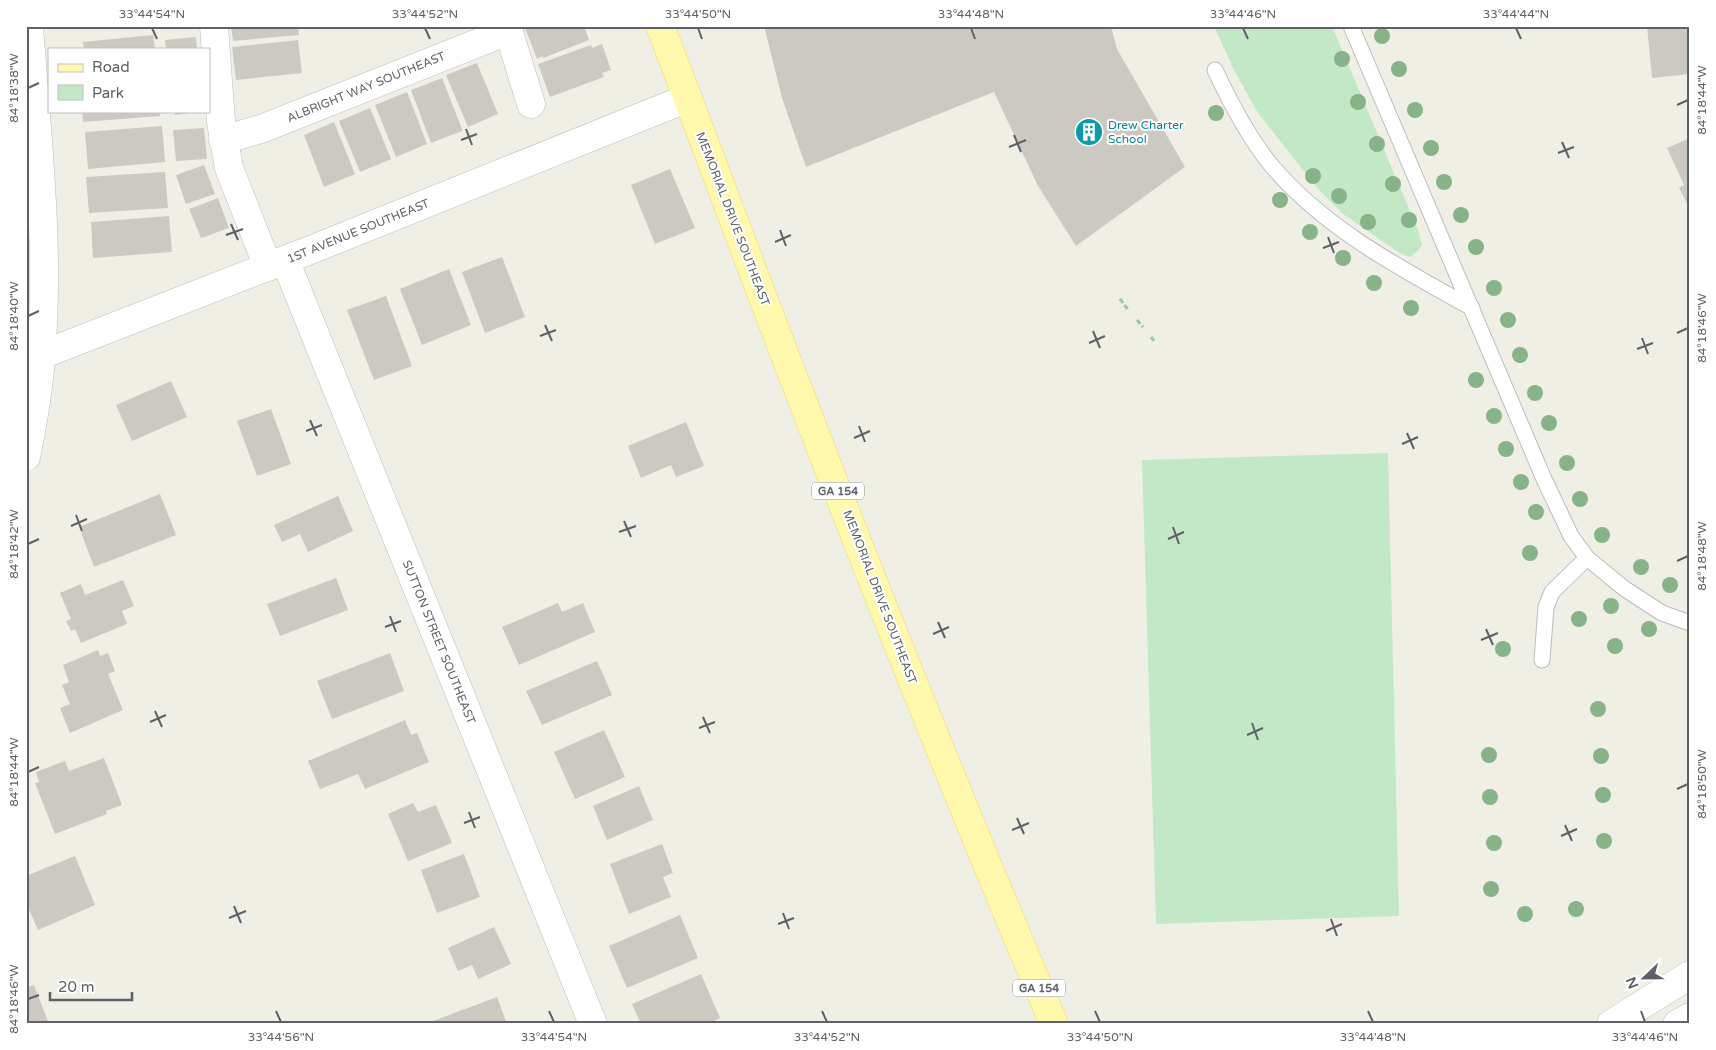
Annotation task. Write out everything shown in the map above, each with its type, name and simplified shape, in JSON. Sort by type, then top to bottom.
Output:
[{"type":"main road","name":"MEMORIAL DRIVE SOUTHEAST","points":[[660,26],[911,679],[1054,1024]]},
{"type":"street","points":[[26,457],[35,414],[34,358],[43,279],[42,202],[29,26]]},
{"type":"street","name":"SUTTON STREET SOUTHEAST","points":[[214,26],[223,140],[229,168],[277,263],[593,1024]]},
{"type":"street","points":[[508,28],[531,104]]},
{"type":"street","name":"ALBRIGHT WAY SOUTHEAST","points":[[223,140],[261,129],[508,28]]},
{"type":"street","name":"1ST AVENUE SOUTHEAST","points":[[34,358],[688,98]]},
{"type":"street","points":[[1611,1024],[1690,975]]},
{"type":"street","points":[[1677,1024],[1690,1016]]},
{"type":"lane","points":[[1351,26],[1552,496],[1571,536],[1588,558],[1625,589],[1662,613],[1690,623]]},
{"type":"lane","points":[[1215,70],[1246,128],[1271,164],[1302,196],[1338,227],[1384,260],[1472,308]]},
{"type":"lane","points":[[1542,660],[1546,607],[1552,592],[1588,558]]},
{"type":"path","points":[[1120,299],[1130,311]]},
{"type":"path","points":[[1137,320],[1143,327]]},
{"type":"path","points":[[1151,337],[1155,342]]},
{"type":"green space","points":[[1214,26],[1332,26],[1418,230],[1422,245],[1418,251],[1410,257],[1401,254],[1343,214],[1318,189],[1258,113],[1234,70]]},
{"type":"green space","points":[[1388,453],[1399,916],[1156,924],[1142,460]]},
{"type":"building","points":[[231,26],[298,26],[299,35],[233,41]]},
{"type":"building","points":[[530,26],[584,26],[589,40],[537,59],[525,28]]},
{"type":"building","name":"Drew Charter School","points":[[764,26],[1111,26],[1117,49],[1185,167],[1076,246],[1038,186],[994,92],[806,167],[782,98]]},
{"type":"building","points":[[1647,26],[1690,26],[1690,74],[1652,78]]},
{"type":"building","points":[[153,35],[155,48],[84,48],[83,42]]},
{"type":"building","points":[[196,37],[197,48],[166,48],[165,40]]},
{"type":"building","points":[[298,40],[302,73],[236,80],[232,47]]},
{"type":"building","points":[[602,44],[611,70],[602,73],[604,77],[550,97],[538,64],[591,45],[592,48]]},
{"type":"building","points":[[477,63],[498,114],[468,127],[446,75]]},
{"type":"building","points":[[442,78],[462,131],[431,143],[411,90]]},
{"type":"building","points":[[407,92],[427,144],[396,157],[375,105]]},
{"type":"building","points":[[370,108],[391,159],[360,172],[339,121]]},
{"type":"building","points":[[82,112],[160,112],[160,116],[83,122]]},
{"type":"building","points":[[174,112],[199,112],[175,115]]},
{"type":"building","points":[[334,122],[355,174],[324,187],[304,135]]},
{"type":"building","points":[[162,126],[165,162],[88,169],[85,132]]},
{"type":"building","points":[[204,128],[207,159],[176,161],[173,130]]},
{"type":"building","points":[[1690,138],[1690,209],[1679,188],[1684,185],[1667,148]]},
{"type":"building","points":[[204,165],[215,194],[186,204],[176,175]]},
{"type":"building","points":[[670,169],[695,228],[655,244],[631,185]]},
{"type":"building","points":[[165,172],[168,208],[89,213],[86,177]]},
{"type":"building","points":[[218,198],[229,228],[201,238],[189,209]]},
{"type":"building","points":[[169,216],[172,252],[93,258],[91,222]]},
{"type":"building","points":[[502,257],[525,317],[485,333],[462,272]]},
{"type":"building","points":[[449,269],[471,325],[422,345],[400,289]]},
{"type":"building","points":[[386,296],[412,366],[374,380],[347,310]]},
{"type":"building","points":[[171,381],[187,417],[132,441],[116,405]]},
{"type":"building","points":[[271,409],[291,464],[257,476],[237,421]]},
{"type":"building","points":[[686,422],[704,466],[676,477],[671,465],[641,478],[628,446]]},
{"type":"building","points":[[160,494],[176,535],[94,567],[79,527]]},
{"type":"building","points":[[338,496],[353,531],[308,552],[300,534],[282,542],[274,525]]},
{"type":"building","points":[[336,578],[348,610],[280,636],[267,604]]},
{"type":"building","points":[[123,580],[134,606],[122,611],[127,624],[81,643],[75,629],[71,631],[66,621],[71,619],[60,593],[81,584],[85,595]]},
{"type":"building","points":[[558,603],[562,612],[583,603],[595,632],[519,665],[502,627]]},
{"type":"building","points":[[98,650],[100,656],[108,653],[115,671],[108,674],[123,710],[70,733],[60,708],[70,704],[62,685],[69,682],[63,665]]},
{"type":"building","points":[[390,653],[404,691],[332,719],[317,681]]},
{"type":"building","points":[[597,661],[612,695],[542,725],[526,691]]},
{"type":"building","points":[[405,720],[411,735],[417,733],[429,762],[365,789],[358,774],[320,789],[308,761]]},
{"type":"building","points":[[604,730],[625,777],[575,799],[554,752]]},
{"type":"building","points":[[104,758],[122,805],[106,811],[107,814],[55,834],[35,783],[39,782],[36,772],[65,761],[69,771]]},
{"type":"building","points":[[639,786],[653,820],[607,840],[593,806]]},
{"type":"building","points":[[413,803],[418,812],[436,805],[452,843],[408,861],[388,814]]},
{"type":"building","points":[[662,844],[673,873],[663,877],[671,897],[629,914],[610,864]]},
{"type":"building","points":[[464,854],[480,897],[437,913],[421,870]]},
{"type":"building","points":[[75,856],[95,905],[38,930],[26,903],[26,876]]},
{"type":"building","points":[[680,915],[698,958],[627,988],[609,946]]},
{"type":"building","points":[[494,927],[511,964],[478,979],[472,965],[458,971],[448,948]]},
{"type":"building","points":[[701,974],[720,1018],[708,1024],[641,1024],[632,1004]]},
{"type":"building","points":[[34,985],[49,1024],[26,1024],[26,988]]},
{"type":"building","points":[[497,997],[507,1024],[425,1024]]},
{"type":"place","name":"Drew Charter School","points":[[1089,132]]}]
